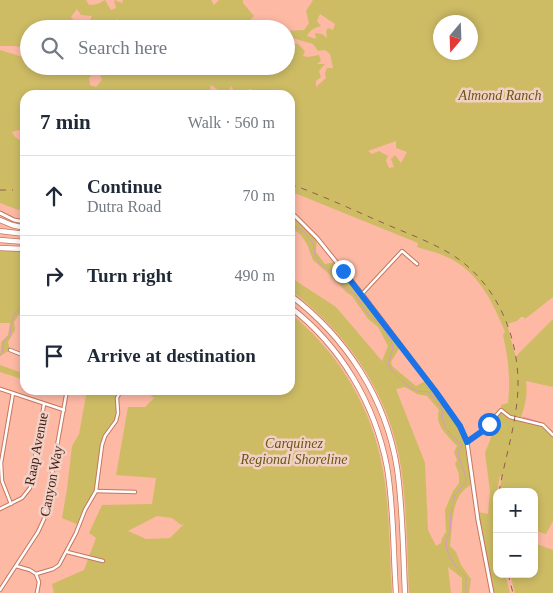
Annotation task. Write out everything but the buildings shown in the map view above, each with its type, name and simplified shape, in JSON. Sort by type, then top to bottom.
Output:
[{"type":"highway","points":[[0,220],[20,227]]},
{"type":"highway","points":[[0,232],[20,234]]},
{"type":"highway","points":[[0,240],[20,242]]},
{"type":"highway","points":[[0,248],[20,249]]},
{"type":"highway","points":[[295,299],[317,317],[344,347],[366,380],[383,416],[394,454],[398,480],[405,593]]},
{"type":"highway","points":[[295,311],[318,332],[339,357],[357,384],[375,422],[388,479],[396,593]]},
{"type":"street","points":[[0,213],[20,221]]},
{"type":"street","points":[[295,216],[317,238],[362,294],[460,426],[467,442],[478,520],[492,593]]},
{"type":"street","points":[[362,294],[402,251],[416,264]]},
{"type":"street","points":[[10,350],[20,354]]},
{"type":"street","points":[[0,389],[64,410]]},
{"type":"street","points":[[11,504],[2,481],[1,463],[13,393]]},
{"type":"street","name":"Canyon Way","points":[[0,590],[44,519],[66,395]]},
{"type":"street","points":[[36,574],[53,569],[59,565],[96,491],[102,445],[105,436],[116,421],[118,395]]},
{"type":"street","name":"Raap Avenue","points":[[0,509],[22,498],[30,488],[44,404]]},
{"type":"street","points":[[467,442],[481,432],[501,410],[510,417],[543,425],[553,435]]},
{"type":"street","points":[[96,491],[135,492]]},
{"type":"street","points":[[67,552],[103,561]]},
{"type":"street","points":[[16,566],[36,574],[39,582],[37,593]]},
{"type":"green space","points":[[0,0],[86,0],[89,5],[98,4],[105,0],[111,10],[116,8],[114,0],[122,3],[123,0],[211,0],[214,5],[219,0],[243,0],[243,3],[254,16],[250,20],[118,20],[118,18],[116,20],[90,20],[92,16],[81,15],[77,9],[71,17],[73,20],[20,20],[20,47],[0,46]]},
{"type":"green space","name":"Almond Ranch","points":[[313,0],[553,0],[553,297],[525,319],[521,317],[517,321],[507,324],[516,358],[553,319],[553,387],[526,381],[526,400],[520,420],[543,425],[553,432],[553,521],[546,534],[538,532],[538,488],[500,488],[502,477],[500,476],[498,488],[493,488],[493,578],[506,578],[510,593],[495,593],[478,512],[488,514],[490,491],[485,453],[494,430],[489,424],[501,410],[501,405],[508,403],[508,369],[503,335],[505,332],[483,288],[458,263],[447,257],[417,247],[418,243],[295,194],[295,90],[233,90],[231,86],[229,90],[218,90],[211,85],[211,90],[20,90],[20,130],[12,132],[20,140],[20,209],[18,210],[0,203],[0,50],[20,56],[20,75],[92,75],[89,78],[90,85],[96,87],[102,80],[100,75],[295,75],[295,43],[305,51],[303,56],[319,55],[321,61],[317,64],[325,64],[319,71],[321,77],[316,81],[316,87],[326,78],[327,68],[333,68],[330,54],[325,50],[318,51],[313,44],[295,39],[295,30],[304,30],[309,23],[306,11]],"holes":[[[320,14],[335,24],[333,30],[328,28],[326,31],[327,38],[322,34],[315,33],[316,39],[307,36],[309,32],[321,26],[317,21]],[[396,141],[396,148],[407,152],[401,163],[395,155],[391,159],[394,167],[389,168],[386,161],[388,156],[379,151],[372,154],[368,151]]]},
{"type":"green space","points":[[295,216],[317,238],[316,252],[325,264],[336,262],[401,345],[391,362],[392,366],[416,386],[427,380],[448,408],[467,442],[473,484],[460,495],[456,502],[450,546],[456,552],[461,565],[471,579],[469,593],[462,593],[462,578],[448,567],[451,593],[409,593],[403,482],[395,440],[387,415],[363,368],[348,346],[311,307],[295,294],[295,280],[336,307],[382,361],[388,346],[378,327],[368,319],[352,296],[313,260],[307,244],[295,230]],"holes":[[[405,387],[417,394],[427,396],[439,410],[438,421],[440,426],[457,446],[454,452],[457,460],[455,464],[459,474],[459,483],[453,491],[445,510],[446,532],[441,543],[436,546],[428,530],[425,463],[396,389]]]},
{"type":"green space","points":[[0,251],[20,251],[20,314],[14,322],[15,330],[8,342],[10,350],[0,356],[1,342],[8,335],[10,323],[0,323]]},
{"type":"green space","name":"Carquinez Regional Shoreline","points":[[295,317],[335,359],[358,395],[367,415],[380,456],[386,489],[392,593],[54,593],[52,584],[84,570],[96,538],[89,533],[102,505],[152,504],[156,478],[116,475],[128,407],[145,407],[154,398],[150,395],[295,395]],"holes":[[[157,516],[172,518],[181,525],[184,524],[170,538],[146,539],[128,531]]]},
{"type":"green space","points":[[0,365],[20,372],[20,378],[0,372]]},
{"type":"green space","points":[[86,395],[118,396],[116,421],[105,436],[102,445],[96,491],[79,525],[62,518],[72,446],[79,434]]},
{"type":"green space","points":[[538,544],[553,550],[553,593],[515,593],[511,578],[538,578]]},
{"type":"waterway","points":[[295,227],[303,231],[313,243],[315,255],[319,263],[335,274],[343,286],[355,294],[367,313],[381,325],[391,340],[393,348],[388,364],[392,371],[414,390],[429,392],[441,407],[446,429],[462,446],[458,454],[465,473],[466,482],[455,495],[453,503]]},
{"type":"waterway","points":[[0,356],[4,341],[10,336],[14,315],[20,309]]},
{"type":"waterway","points":[[523,417],[542,423]]},
{"type":"waterway","points":[[452,507],[446,548],[453,562],[466,577],[466,593]]},
{"type":"railway","points":[[295,186],[446,251],[469,268],[482,281],[493,297],[503,313],[510,331],[517,368],[518,387],[513,427],[500,488]]},
{"type":"railway","points":[[0,190],[13,190]]},
{"type":"railway","points":[[509,578],[513,593]]},
{"type":"route","points":[[343,271],[436,392],[460,426],[467,442],[489,424]]}]
